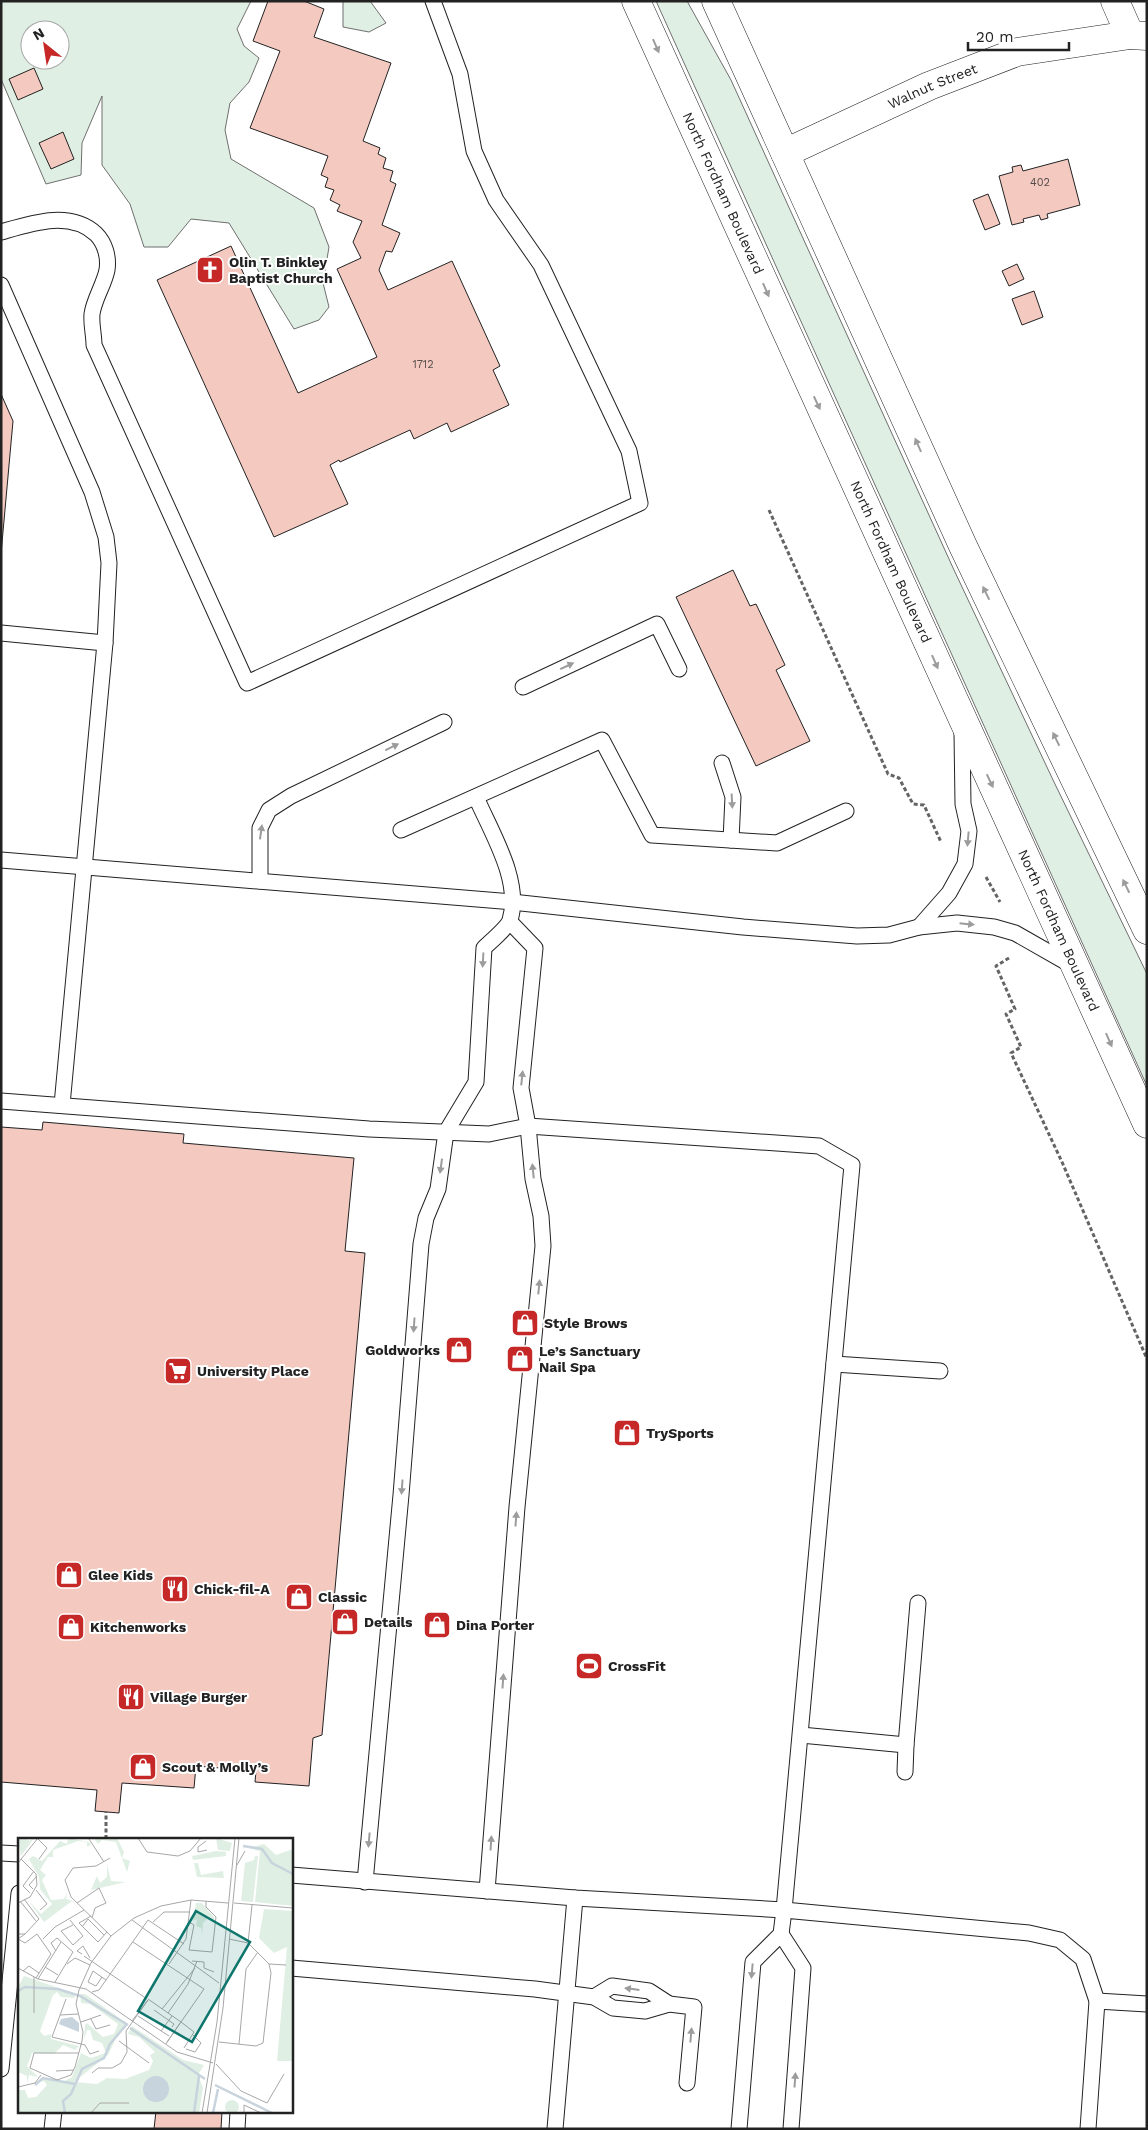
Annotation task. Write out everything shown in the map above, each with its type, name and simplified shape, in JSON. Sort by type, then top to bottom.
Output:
[{"type":"main road","name":"North Fordham Boulevard","points":[[636,1],[1147,1124]]},
{"type":"main road","points":[[716,1],[963,546],[1147,930]]},
{"type":"main road","points":[[1115,1],[1139,36]]},
{"type":"main road","name":"Walnut Street","points":[[785,153],[929,86],[1017,52],[1074,42],[1139,36]]},
{"type":"lane","points":[[1,232],[30,223],[68,220],[87,225],[101,239],[107,254],[107,270],[92,313],[94,345],[247,683],[640,503],[629,451],[625,442],[541,265],[496,200],[474,151],[460,74],[433,1]]},
{"type":"lane","points":[[1,285],[92,492],[106,537],[109,563],[104,643],[62,1105]]},
{"type":"lane","points":[[523,686],[657,624],[679,669]]},
{"type":"lane","points":[[1,633],[104,643]]},
{"type":"lane","points":[[919,928],[949,893],[965,864],[969,832],[963,804],[962,721]]},
{"type":"lane","points":[[260,881],[260,828],[269,810],[291,796],[444,722]]},
{"type":"lane","points":[[401,830],[602,740],[652,835],[777,844],[846,811]]},
{"type":"lane","points":[[722,763],[733,797],[731,840]]},
{"type":"lane","points":[[365,1882],[401,1495],[421,1244],[426,1218],[438,1189],[446,1132],[476,1082],[484,948],[510,922],[512,902],[511,877],[476,796]]},
{"type":"lane","points":[[1,860],[512,902],[743,927],[857,936],[889,935],[919,928],[957,923],[994,927],[1014,933],[1077,968]]},
{"type":"lane","points":[[487,1891],[517,1507],[543,1246],[541,1216],[533,1179],[528,1126],[521,1088],[535,948],[510,922]]},
{"type":"lane","points":[[1,1101],[368,1129],[489,1134],[528,1126],[819,1146],[852,1165],[784,1910],[780,1934],[753,1962],[739,2129]]},
{"type":"lane","points":[[834,1364],[940,1371]]},
{"type":"lane","points":[[905,1772],[918,1603]]},
{"type":"lane","points":[[800,1735],[906,1745]]},
{"type":"lane","points":[[1,1853],[18,1854]]},
{"type":"lane","points":[[292,1874],[365,1882],[575,1898],[784,1910],[1028,1933],[1060,1940],[1083,1959],[1097,2001],[1088,2129]]},
{"type":"lane","points":[[555,2129],[575,1898]]},
{"type":"lane","points":[[1,2069],[18,1903]]},
{"type":"lane","points":[[780,1934],[803,1968],[791,2129]]},
{"type":"lane","points":[[292,1968],[567,1993],[594,1997],[613,2008],[645,2011],[669,2004],[694,2006],[687,2083]]},
{"type":"lane","points":[[594,1997],[612,1986],[649,1991],[669,2004]]},
{"type":"lane","points":[[1097,2001],[1147,2004]]},
{"type":"lane","points":[[52,2129],[54,2112]]},
{"type":"lane","points":[[237,2129],[238,2112]]},
{"type":"path","points":[[769,510],[888,774],[899,778],[913,804],[924,805],[944,849]]},
{"type":"path","points":[[984,871],[1002,906]]},
{"type":"path","points":[[1016,954],[996,966],[1014,1009],[1006,1014],[1021,1047],[1011,1053],[1062,1162],[1147,1359]]},
{"type":"path","points":[[106,1812],[106,1838]]},
{"type":"green space","points":[[1,1],[251,1],[237,29],[244,46],[259,58],[249,82],[230,103],[225,130],[231,159],[314,208],[329,247],[323,283],[329,307],[319,320],[294,329],[229,223],[191,219],[168,247],[144,247],[130,204],[102,165],[102,96],[82,143],[81,175],[46,184],[1,79]]},
{"type":"green space","points":[[343,1],[370,1],[386,23],[369,32],[343,27]]},
{"type":"green space","points":[[656,1],[687,1],[731,80],[954,570],[1147,974],[1147,1086]]},
{"type":"building","name":"Olin T. Binkley Baptist Church","points":[[268,1],[304,1],[324,9],[314,37],[391,63],[363,141],[380,148],[378,154],[386,158],[383,168],[393,171],[390,181],[396,184],[382,225],[400,233],[392,252],[386,251],[379,270],[388,290],[452,261],[500,366],[493,370],[509,405],[451,432],[447,423],[414,439],[410,430],[330,465],[348,504],[274,537],[157,280],[231,246],[298,393],[377,357],[337,269],[361,258],[353,242],[362,221],[337,211],[340,205],[330,200],[334,190],[325,187],[328,178],[321,175],[328,156],[250,128],[280,51],[253,41]]},
{"type":"building","points":[[29,70],[35,70],[43,89],[18,100],[9,79]]},
{"type":"building","points":[[63,132],[74,159],[51,169],[39,143]]},
{"type":"building","points":[[1068,159],[1080,205],[1047,214],[1048,218],[1041,220],[1039,215],[1023,219],[1024,222],[1012,225],[999,176],[1013,172],[1012,167],[1021,165],[1023,171]]},
{"type":"building","points":[[988,194],[1000,224],[985,230],[973,200]]},
{"type":"building","points":[[1017,264],[1024,279],[1009,286],[1002,271]]},
{"type":"building","points":[[1034,291],[1043,317],[1022,325],[1012,299]]},
{"type":"building","points":[[1,394],[13,421],[1,554]]},
{"type":"building","points":[[733,570],[750,606],[756,604],[785,665],[776,670],[810,741],[756,766],[676,597]]},
{"type":"building","name":"University Place","points":[[43,1122],[184,1134],[183,1143],[354,1158],[345,1251],[365,1253],[322,1735],[313,1738],[309,1786],[255,1782],[256,1771],[196,1766],[194,1788],[122,1783],[119,1813],[95,1811],[97,1790],[1,1782],[1,1127],[42,1130]]},
{"type":"building","points":[[156,2112],[222,2112],[221,2129],[154,2129]]},
{"type":"place","name":"Olin T. Binkley Baptist Church","points":[[210,270]]},
{"type":"place","name":"Style Brows","points":[[525,1323]]},
{"type":"place","name":"Goldworks","points":[[459,1350]]},
{"type":"place","name":"Le’s Sanctuary Nail Spa","points":[[520,1359]]},
{"type":"place","name":"University Place","points":[[178,1371]]},
{"type":"place","name":"TrySports","points":[[627,1433]]},
{"type":"place","name":"Glee Kids","points":[[69,1575]]},
{"type":"place","name":"Chick-fil-A","points":[[175,1589]]},
{"type":"place","name":"Classic","points":[[299,1597]]},
{"type":"place","name":"Details","points":[[345,1622]]},
{"type":"place","name":"Dina Porter","points":[[437,1625]]},
{"type":"place","name":"Kitchenworks","points":[[71,1627]]},
{"type":"place","name":"CrossFit","points":[[589,1666]]},
{"type":"place","name":"Village Burger","points":[[131,1697]]},
{"type":"place","name":"Scout & Molly’s","points":[[143,1767]]}]
